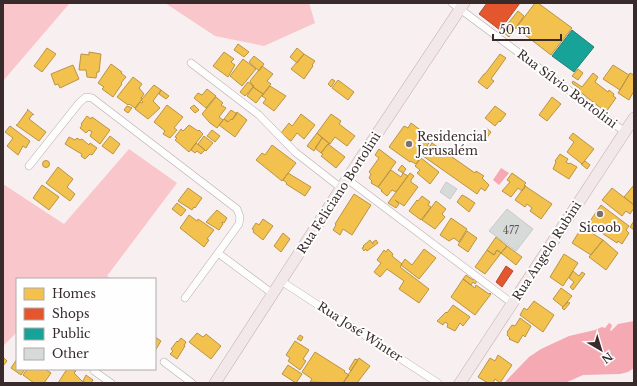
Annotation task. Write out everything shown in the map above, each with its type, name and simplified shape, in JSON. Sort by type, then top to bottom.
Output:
[{"type":"main road","name":"Rua Feliciano Bortolini","points":[[215,383],[458,5]]},
{"type":"main road","name":"Rua Angelo Rubini","points":[[460,383],[634,118]]},
{"type":"street","name":"Rua Sílvio Bortolini","points":[[458,5],[625,132]]},
{"type":"street","points":[[191,63],[259,115],[295,152],[344,184],[513,304]]},
{"type":"street","points":[[29,166],[79,103],[86,97],[92,98],[237,209],[240,217],[239,224],[185,298]]},
{"type":"street","points":[[218,253],[273,294]]},
{"type":"street","name":"Rua José Winter","points":[[281,281],[438,383]]},
{"type":"street","points":[[164,362],[192,383]]},
{"type":"street","points":[[94,371],[111,383]]},
{"type":"shaded area","points":[[3,3],[69,4],[3,81]]},
{"type":"shaded area","points":[[165,3],[309,3],[315,23],[264,46],[215,36]]},
{"type":"shaded area","points":[[129,149],[177,183],[107,276],[110,278],[16,278],[16,333],[3,346],[3,184],[64,224]]},
{"type":"shaded area","points":[[501,168],[509,173],[499,185],[493,180]]},
{"type":"shaded area","points":[[634,321],[634,368],[628,372],[620,374],[583,375],[565,383],[504,383],[529,357],[541,349],[569,336],[602,327],[605,328],[609,323],[612,326],[611,331],[618,324]]},
{"type":"building: Homes","points":[[535,3],[538,3],[572,28],[551,55],[516,28]]},
{"type":"building: Homes","points":[[518,11],[524,16],[509,37],[502,31]]},
{"type":"building: Homes","points":[[238,44],[249,52],[244,57],[234,50]]},
{"type":"building: Homes","points":[[47,48],[56,54],[42,72],[34,66]]},
{"type":"building: Homes","points":[[297,48],[304,54],[297,63],[290,57]]},
{"type":"building: Homes","points":[[89,52],[101,54],[99,72],[97,72],[96,78],[87,77],[86,70],[79,70],[81,54],[89,55]]},
{"type":"building: Homes","points":[[224,52],[234,59],[231,62],[235,65],[228,77],[213,66]]},
{"type":"building: Homes","points":[[304,54],[315,61],[304,79],[291,69]]},
{"type":"building: Homes","points":[[500,54],[506,58],[491,79],[494,81],[487,89],[478,82]]},
{"type":"building: Homes","points":[[254,56],[264,64],[259,71],[249,62]]},
{"type":"building: Homes","points":[[243,59],[256,69],[242,86],[230,76]]},
{"type":"building: Homes","points":[[111,64],[126,77],[113,97],[102,89],[104,87],[98,83]]},
{"type":"building: Homes","points":[[73,65],[79,79],[60,88],[58,84],[55,85],[51,74]]},
{"type":"building: Homes","points":[[613,65],[629,75],[620,90],[603,79]]},
{"type":"building: Homes","points":[[262,66],[273,74],[267,81],[271,84],[263,94],[253,87],[250,81]]},
{"type":"building: Homes","points":[[578,69],[583,73],[578,80],[572,76]]},
{"type":"building: Homes","points":[[593,73],[598,77],[595,82],[608,92],[609,90],[616,98],[606,112],[579,91],[580,89],[572,83],[573,81],[582,87]]},
{"type":"building: Homes","points":[[630,73],[634,75],[634,91],[629,100],[618,93]]},
{"type":"building: Homes","points":[[133,77],[142,84],[139,88],[144,94],[135,108],[117,97]]},
{"type":"building: Homes","points":[[332,79],[335,81],[331,87],[328,84]]},
{"type":"building: Homes","points":[[338,80],[354,92],[348,100],[332,88]]},
{"type":"building: Homes","points":[[248,82],[254,86],[245,96],[240,92]]},
{"type":"building: Homes","points":[[154,85],[161,90],[153,101],[160,108],[148,119],[135,109],[140,102],[143,102],[141,100]]},
{"type":"building: Homes","points":[[270,86],[286,96],[274,111],[263,103],[266,99],[262,96]]},
{"type":"building: Homes","points":[[253,87],[263,94],[256,103],[247,96]]},
{"type":"building: Homes","points":[[207,89],[216,96],[206,108],[194,98],[198,93],[202,95]]},
{"type":"building: Homes","points":[[161,90],[169,96],[166,99],[159,94]]},
{"type":"building: Homes","points":[[216,97],[223,103],[221,105],[226,108],[219,117],[223,120],[217,128],[202,114]]},
{"type":"building: Homes","points":[[552,97],[561,104],[547,121],[539,115]]},
{"type":"building: Homes","points":[[167,105],[183,117],[174,128],[177,130],[170,138],[163,134],[165,131],[154,122]]},
{"type":"building: Homes","points":[[194,105],[199,110],[195,113],[190,108]]},
{"type":"building: Homes","points":[[127,106],[132,108],[128,113],[124,110]]},
{"type":"building: Homes","points":[[495,106],[506,114],[495,126],[485,118]]},
{"type":"building: Homes","points":[[27,109],[33,114],[29,119],[46,132],[39,141],[16,125],[28,110]]},
{"type":"building: Homes","points":[[231,110],[237,114],[228,122],[224,119]]},
{"type":"building: Homes","points":[[237,112],[247,120],[235,137],[219,125],[224,119],[228,122],[231,119],[232,120]]},
{"type":"building: Homes","points":[[301,114],[315,125],[304,139],[297,133],[291,141],[281,133],[289,123],[292,126]]},
{"type":"building: Homes","points":[[331,114],[341,121],[339,124],[355,136],[347,146],[335,137],[330,144],[317,133]]},
{"type":"building: Homes","points":[[87,116],[91,119],[92,117],[110,130],[100,144],[90,136],[92,132],[89,130],[86,133],[80,128]]},
{"type":"building: Homes","name":"Residencial Jerusalém","points":[[411,123],[434,140],[432,143],[430,141],[427,146],[428,147],[416,164],[410,162],[389,147],[404,126],[408,128]]},
{"type":"building: Homes","points":[[189,125],[198,131],[199,130],[203,134],[189,152],[175,140],[177,138],[175,137],[181,129],[183,131]]},
{"type":"building: Homes","points":[[10,126],[30,141],[26,148],[23,146],[18,155],[7,146],[13,138],[5,132]]},
{"type":"building: Homes","points":[[486,128],[491,132],[486,139],[482,135]]},
{"type":"building: Homes","points":[[212,130],[220,136],[215,142],[207,136]]},
{"type":"building: Homes","points":[[317,133],[322,138],[314,151],[307,146]]},
{"type":"building: Homes","points":[[573,133],[594,149],[582,164],[567,152],[574,142],[569,138]]},
{"type":"building: Homes","points":[[110,136],[120,144],[113,154],[102,146]]},
{"type":"building: Homes","points":[[204,136],[213,143],[206,151],[198,144]]},
{"type":"building: Homes","points":[[69,137],[75,140],[77,138],[80,140],[82,139],[89,145],[90,143],[97,148],[92,155],[90,154],[85,159],[81,156],[82,154],[65,144]]},
{"type":"building: Homes","points":[[322,138],[330,144],[328,144],[321,153],[315,148]]},
{"type":"building: Homes","points":[[196,143],[205,150],[201,154],[197,151],[195,153],[191,150]]},
{"type":"building: Homes","points":[[432,143],[475,173],[476,171],[484,176],[482,178],[489,185],[485,191],[481,188],[477,194],[423,156]]},
{"type":"building: Homes","points":[[328,144],[345,157],[336,168],[321,156],[323,154],[321,153]]},
{"type":"building: Homes","points":[[272,145],[296,163],[282,181],[256,160],[262,153],[265,155]]},
{"type":"building: Homes","points":[[379,149],[396,162],[378,187],[371,183],[372,181],[369,178],[371,174],[369,172],[379,158],[375,155]]},
{"type":"building: Homes","points":[[560,154],[568,159],[566,162],[577,167],[569,179],[553,169],[556,162],[555,161]]},
{"type":"building: Homes","points":[[421,158],[439,172],[430,184],[417,173],[420,170],[415,166]]},
{"type":"building: Homes","points":[[46,161],[49,164],[46,167],[43,164]]},
{"type":"building: Homes","points":[[585,161],[590,165],[587,169],[581,164]]},
{"type":"building: Homes","points":[[402,165],[406,169],[403,173],[398,170]]},
{"type":"building: Homes","points":[[58,167],[73,179],[67,187],[75,194],[70,201],[46,183]]},
{"type":"building: Homes","points":[[391,170],[401,177],[403,173],[408,176],[396,192],[392,190],[387,196],[378,187]]},
{"type":"building: Homes","points":[[288,173],[311,187],[305,196],[286,184],[287,183],[283,180]]},
{"type":"building: Homes","points":[[410,173],[414,176],[411,182],[418,187],[404,206],[395,200],[399,204],[396,208],[388,203]]},
{"type":"building: Homes","points":[[512,173],[526,183],[524,185],[526,186],[522,191],[518,188],[511,197],[502,191],[510,182],[507,180]]},
{"type":"building: Homes","points":[[42,185],[59,197],[49,210],[33,198]]},
{"type":"building: Homes","points":[[634,185],[634,205],[624,197]]},
{"type":"building: Homes","points":[[525,186],[552,204],[541,219],[530,211],[532,208],[527,204],[525,207],[515,200]]},
{"type":"building: Homes","points":[[188,188],[202,198],[192,210],[178,201]]},
{"type":"building: Homes","points":[[612,188],[634,205],[634,208],[630,214],[626,211],[622,216],[602,200]]},
{"type":"building: Homes","points":[[354,194],[371,205],[352,235],[343,229],[340,235],[333,230],[336,225],[335,224]]},
{"type":"building: Homes","points":[[462,195],[475,203],[469,212],[457,202]]},
{"type":"building: Homes","points":[[422,196],[430,202],[428,205],[431,207],[421,220],[409,211]]},
{"type":"building: Homes","points":[[436,201],[446,209],[442,214],[445,217],[435,229],[422,220]]},
{"type":"building: Homes","points":[[177,203],[186,210],[181,216],[172,209]]},
{"type":"building: Homes","points":[[601,205],[629,226],[626,230],[629,233],[622,244],[618,241],[617,243],[588,224]]},
{"type":"building: Homes","points":[[217,210],[227,218],[224,223],[222,222],[223,224],[219,230],[206,222]]},
{"type":"building: Homes","points":[[189,215],[197,221],[198,219],[214,230],[207,239],[209,240],[204,247],[180,228]]},
{"type":"building: Homes","points":[[451,218],[467,229],[459,242],[454,238],[449,241],[440,235]]},
{"type":"building: Homes","points":[[263,219],[273,226],[263,240],[253,232],[254,230],[252,229],[256,223],[259,225]]},
{"type":"building: Homes","points":[[634,221],[634,230],[630,227]]},
{"type":"building: Homes","points":[[582,227],[603,240],[591,255],[572,243]]},
{"type":"building: Homes","points":[[467,231],[477,238],[468,252],[458,245]]},
{"type":"building: Homes","points":[[283,233],[290,239],[281,252],[274,246]]},
{"type":"building: Homes","points":[[496,237],[507,246],[501,253],[497,250],[494,255],[487,250]]},
{"type":"building: Homes","points":[[370,240],[373,244],[376,240],[378,243],[367,251],[366,249],[364,251],[362,248],[364,247],[363,246]]},
{"type":"building: Homes","points":[[603,240],[618,253],[606,270],[589,257]]},
{"type":"building: Homes","points":[[507,246],[522,257],[516,265],[501,253]]},
{"type":"building: Homes","points":[[388,249],[393,254],[392,256],[402,264],[400,267],[429,289],[419,303],[399,289],[404,281],[387,269],[380,277],[374,272],[381,263],[377,260],[384,250],[386,252]]},
{"type":"building: Homes","points":[[424,249],[436,258],[419,279],[401,265],[405,259],[412,265]]},
{"type":"building: Homes","points":[[487,250],[494,255],[497,250],[501,253],[485,274],[475,267]]},
{"type":"building: Homes","points":[[564,254],[578,263],[563,286],[550,277]]},
{"type":"building: Homes","points":[[573,271],[579,276],[582,272],[585,274],[573,290],[570,287],[574,282],[569,278]]},
{"type":"building: Homes","points":[[466,275],[477,281],[475,284],[473,282],[471,285],[463,279]]},
{"type":"building: Homes","points":[[463,279],[475,288],[476,285],[491,294],[475,315],[451,297]]},
{"type":"building: Homes","points":[[561,288],[572,296],[563,307],[553,299]]},
{"type":"building: Homes","points":[[534,301],[554,315],[543,332],[520,315],[524,308],[527,310]]},
{"type":"building: Homes","points":[[568,302],[570,303],[564,310],[562,308]]},
{"type":"building: Homes","points":[[453,305],[470,317],[463,326],[460,323],[455,331],[447,327],[448,324],[445,322],[443,325],[437,321],[446,312],[447,313]]},
{"type":"building: Homes","points":[[520,318],[531,326],[525,337],[523,335],[518,343],[509,339],[510,338],[507,335],[507,332],[512,325],[515,326]]},
{"type":"building: Homes","points":[[197,333],[203,337],[206,334],[221,346],[211,359],[189,342]]},
{"type":"building: Homes","points":[[300,335],[303,337],[301,341],[297,339]]},
{"type":"building: Homes","points":[[156,338],[161,341],[156,349]]},
{"type":"building: Homes","points":[[181,338],[186,342],[177,359],[170,354],[173,351],[171,349]]},
{"type":"building: Homes","points":[[295,341],[309,350],[303,359],[306,361],[300,370],[288,361],[290,358],[286,355]]},
{"type":"building: Homes","points":[[315,352],[349,375],[343,383],[310,382],[312,379],[302,372]]},
{"type":"building: Homes","points":[[498,355],[512,365],[500,383],[495,379],[493,383],[488,383],[478,377],[490,358],[495,361]]},
{"type":"building: Homes","points":[[3,357],[7,361],[3,366]]},
{"type":"building: Homes","points":[[359,358],[370,366],[357,383],[343,383]]},
{"type":"building: Homes","points":[[355,359],[358,360],[351,371],[349,369]]},
{"type":"building: Homes","points":[[16,360],[16,370],[24,370],[21,375],[11,368]]},
{"type":"building: Homes","points":[[288,365],[302,374],[296,383],[282,374]]},
{"type":"building: Homes","points":[[26,370],[46,370],[51,373],[44,383],[34,383],[23,375]]},
{"type":"building: Homes","points":[[66,370],[74,370],[76,371],[74,373],[84,383],[58,383]]},
{"type":"building: Homes","points":[[86,375],[93,380],[91,383],[86,383],[83,381]]},
{"type":"building: Shops","points":[[487,3],[520,3],[500,30],[479,14]]},
{"type":"building: Shops","points":[[506,266],[513,271],[502,287],[496,282]]},
{"type":"building: Public","points":[[572,30],[594,47],[574,72],[552,56]]},
{"type":"building: Other","points":[[446,182],[457,189],[450,199],[440,192]]},
{"type":"building: Other","points":[[507,209],[533,229],[516,251],[489,231]]},
{"type":"place","name":"Residencial Jerusalém","points":[[409,144]]},
{"type":"place","name":"Sicoob","points":[[600,214]]}]
